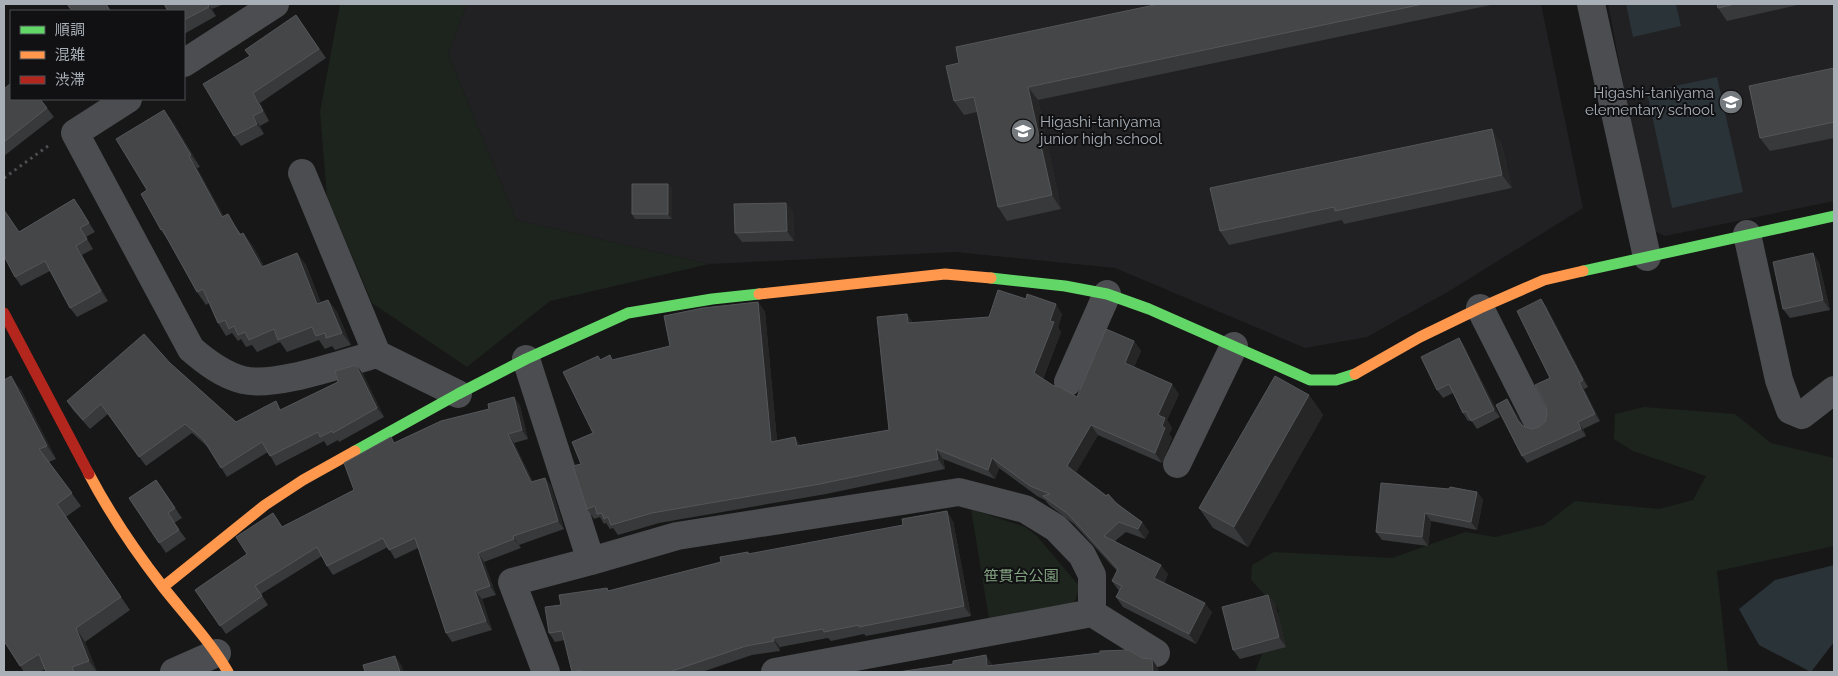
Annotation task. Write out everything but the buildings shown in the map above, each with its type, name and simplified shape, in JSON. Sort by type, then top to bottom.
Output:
[{"type":"street","points":[[185,62],[275,4]]},
{"type":"street","points":[[1591,4],[1647,257]]},
{"type":"street","points":[[126,100],[75,133],[191,349],[208,364],[242,380],[266,382],[377,354],[458,394]]},
{"type":"street","points":[[302,173],[377,354]]},
{"type":"street","points":[[163,587],[265,506],[303,480],[458,394],[526,359],[628,313],[722,298],[945,274],[1065,286],[1107,294],[1149,309],[1310,380],[1336,380],[1359,373],[1420,337],[1544,280],[1834,216]]},
{"type":"street","points":[[1747,234],[1779,380],[1790,410],[1802,415],[1834,390]]},
{"type":"street","points":[[1068,382],[1107,294]]},
{"type":"street","points":[[1480,308],[1537,421]]},
{"type":"street","points":[[4,313],[94,484],[122,531],[163,587],[223,662],[174,672]]},
{"type":"street","points":[[1177,464],[1234,346]]},
{"type":"street","points":[[526,359],[591,561]]},
{"type":"street","points":[[546,672],[512,582],[677,536],[958,492],[1025,509],[1056,528],[1082,555],[1092,575],[1092,613]]},
{"type":"street","points":[[775,672],[1092,613],[1156,653]]},
{"type":"path","points":[[4,178],[54,141],[75,133]]},
{"type":"shaded area","name":"Higashi-taniyama junior high school","points":[[467,4],[1541,4],[1583,208],[1451,290],[1367,337],[1305,348],[1115,268],[955,252],[709,264],[516,220],[448,54]]},
{"type":"shaded area","name":"Higashi-taniyama elementary school","points":[[1608,4],[1834,4],[1834,201],[1665,236],[1651,229]]},
{"type":"shaded area","points":[[1626,4],[1676,4],[1681,26],[1633,37]]},
{"type":"shaded area","points":[[1717,77],[1743,192],[1672,208],[1647,92]]},
{"type":"shaded area","points":[[1834,565],[1834,642],[1811,672],[1759,645],[1739,609],[1775,580]]},
{"type":"green space","points":[[340,4],[467,4],[448,54],[516,220],[709,264],[550,301],[467,367],[372,303],[327,197],[320,112]]},
{"type":"green space","points":[[1644,407],[1735,414],[1771,443],[1834,458],[1834,546],[1717,571],[1728,672],[1255,672],[1279,610],[1251,580],[1252,565],[1274,552],[1392,558],[1465,532],[1495,537],[1544,525],[1575,501],[1659,509],[1693,500],[1706,476],[1633,451],[1614,439],[1615,414]]},
{"type":"green space","name":"笹貫台公園","points":[[971,509],[1025,527],[1037,536],[1080,587],[1073,606],[989,619]]},
{"type":"traffic: fast","points":[[1583,271],[1834,216]]},
{"type":"traffic: fast","points":[[991,278],[1065,286],[1107,294],[1149,309],[1310,380],[1336,380],[1355,374]]},
{"type":"traffic: fast","points":[[355,451],[526,359],[628,313],[712,299],[759,294]]},
{"type":"traffic: slow","points":[[1355,374],[1420,337],[1480,308],[1544,280],[1583,271]]},
{"type":"traffic: slow","points":[[759,294],[945,274],[991,278]]},
{"type":"traffic: slow","points":[[163,587],[265,505],[303,480],[355,451]]},
{"type":"traffic: slow","points":[[89,474],[114,518],[133,546],[205,639],[228,672]]},
{"type":"traffic: jam","points":[[4,313],[89,474]]},
{"type":"place","name":"Higashi-taniyama elementary school","points":[[1731,102]]},
{"type":"place","name":"Higashi-taniyama junior high school","points":[[1023,131]]}]
